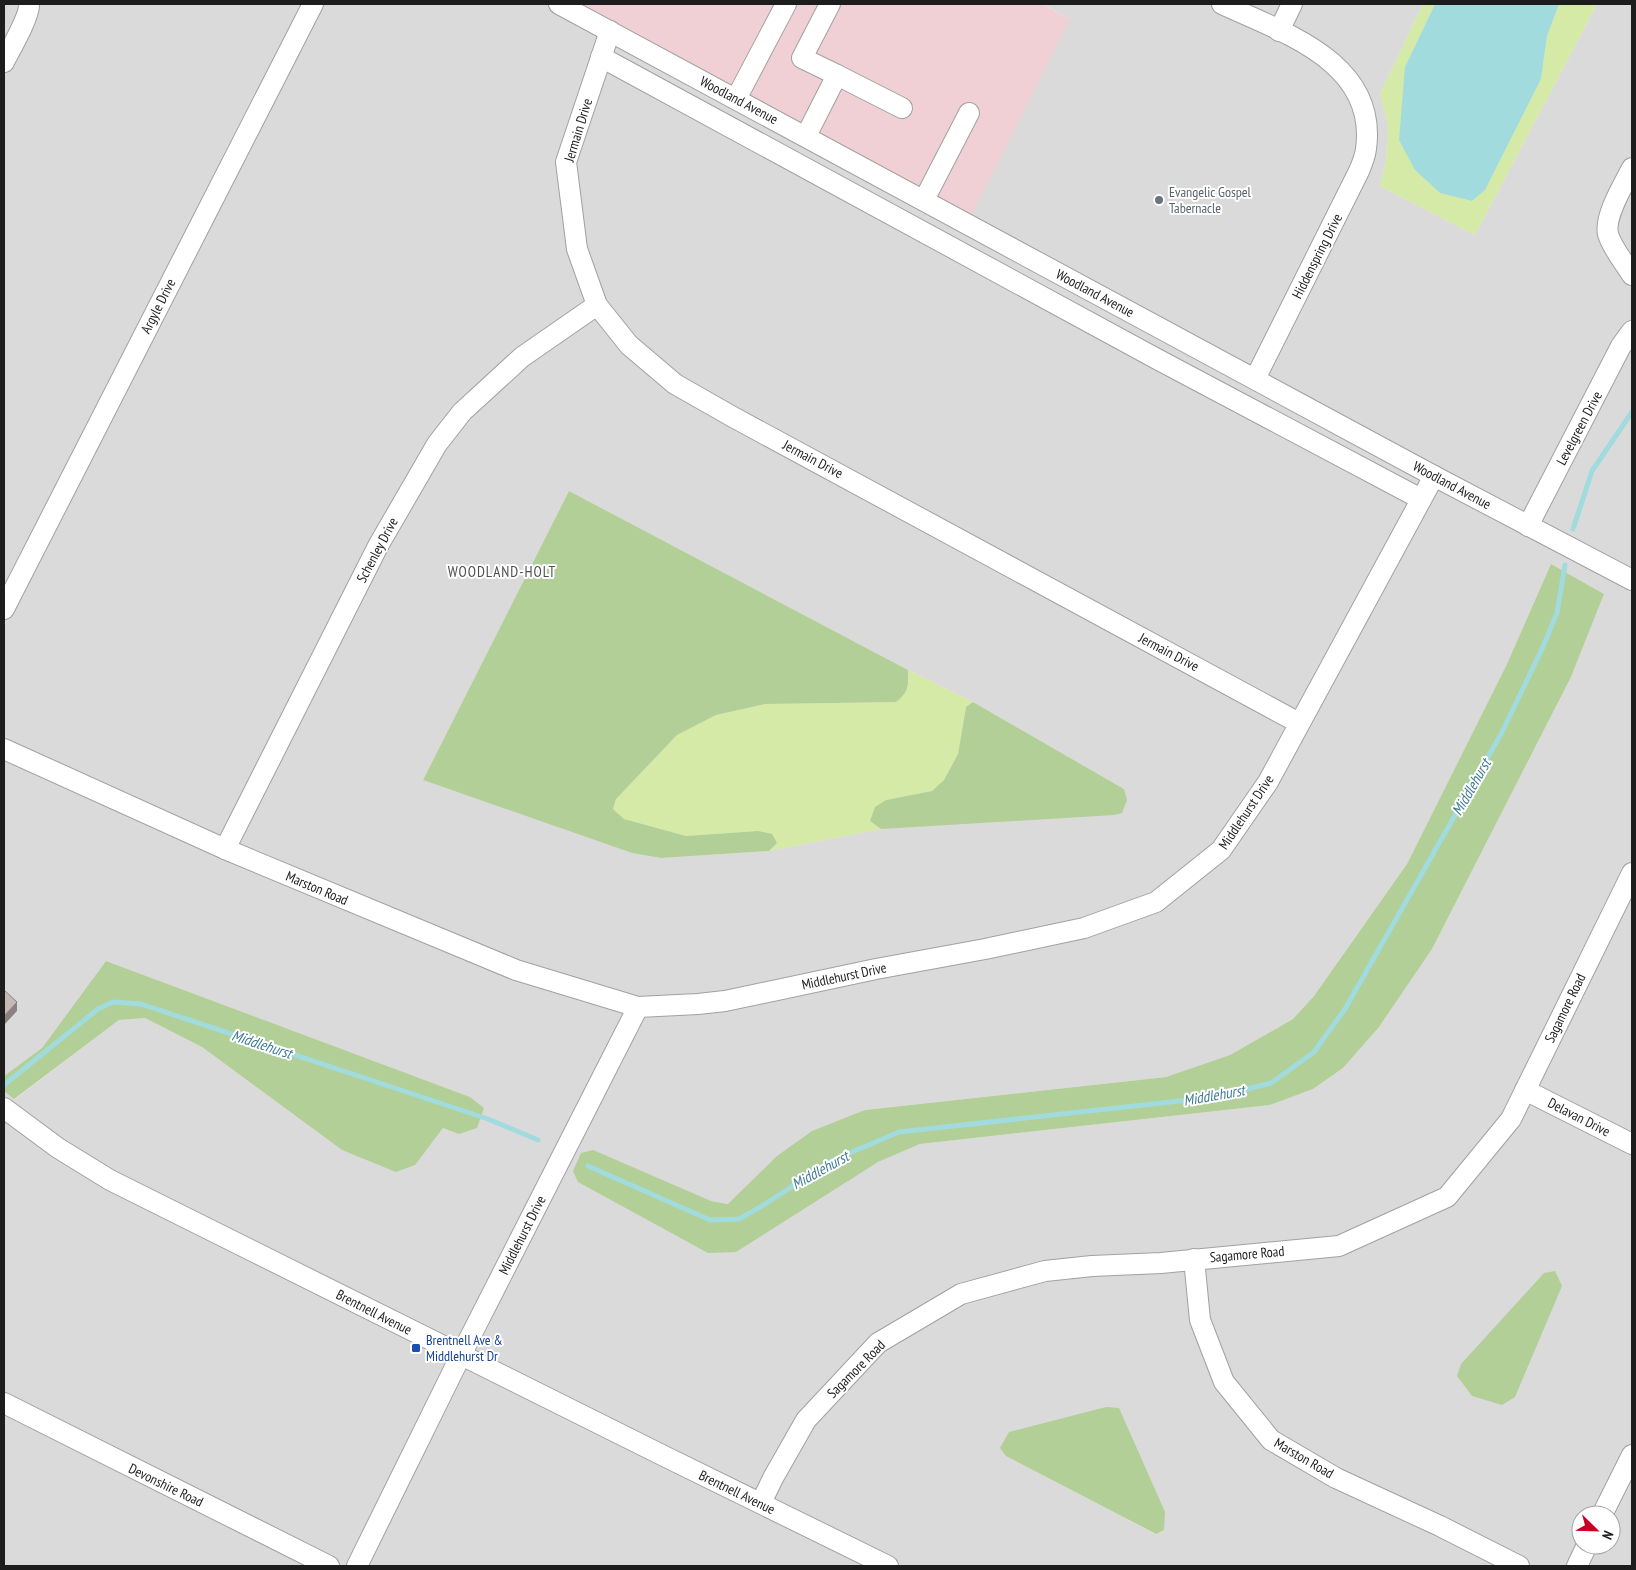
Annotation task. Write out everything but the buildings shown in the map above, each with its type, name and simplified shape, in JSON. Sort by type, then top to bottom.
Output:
[{"type":"street","points":[[4,62],[23,23],[29,4]]},
{"type":"street","name":"Argyle Drive","points":[[4,609],[312,4]]},
{"type":"street","name":"Woodland Avenue","points":[[559,4],[1434,476],[1632,580]]},
{"type":"street","points":[[736,99],[786,4]]},
{"type":"street","points":[[830,4],[802,58],[902,108]]},
{"type":"street","name":"Hiddenspring Drive","points":[[1222,4],[1304,43],[1337,66],[1358,94],[1367,130],[1366,150],[1360,172],[1255,379]]},
{"type":"street","points":[[1279,31],[1292,4]]},
{"type":"street","name":"Jermain Drive","points":[[610,31],[566,162],[577,248],[597,305],[629,345],[675,384],[1299,723]]},
{"type":"street","points":[[602,57],[1148,354],[1421,499]]},
{"type":"street","points":[[806,136],[836,75]]},
{"type":"street","points":[[924,200],[969,113]]},
{"type":"street","points":[[1632,168],[1609,217],[1608,232],[1613,245],[1632,275]]},
{"type":"street","name":"Schenley Drive","points":[[225,849],[378,546],[437,444],[462,412],[522,357],[597,305]]},
{"type":"street","name":"Levelgreen Drive","points":[[1528,526],[1621,346],[1632,331]]},
{"type":"street","name":"Middlehurst Drive","points":[[357,1566],[461,1355],[638,1007],[725,1001],[876,969],[1003,945],[1084,928],[1156,902],[1221,850],[1268,782],[1434,476]]},
{"type":"street","name":"Marston Road","points":[[4,749],[225,849],[516,970],[638,1007]]},
{"type":"street","name":"Sagamore Road","points":[[761,1503],[806,1420],[878,1343],[961,1294],[1045,1271],[1092,1266],[1161,1263],[1339,1246],[1447,1197],[1511,1118],[1632,873]]},
{"type":"street","name":"Delavan Drive","points":[[1525,1090],[1632,1144]]},
{"type":"street","name":"Brentnell Avenue","points":[[4,1108],[58,1148],[110,1180],[888,1566]]},
{"type":"street","name":"Marston Road","points":[[1194,1259],[1200,1320],[1224,1382],[1271,1440],[1336,1478],[1440,1526],[1519,1566]]},
{"type":"street","name":"Devonshire Road","points":[[4,1403],[329,1566]]},
{"type":"street","points":[[1607,1505],[1632,1455]]},
{"type":"shaded area","points":[[4,4],[565,4],[1070,19],[1043,4],[1423,4],[1380,94],[1388,125],[1386,162],[1380,186],[1475,235],[1597,4],[1632,4],[1632,1566],[4,1566],[4,1091],[15,1099],[119,1020],[145,1018],[202,1047],[342,1150],[415,1164],[443,1128],[484,1108],[470,1097],[106,961],[42,1048],[4,1076]],"holes":[[[569,491],[908,670],[973,702],[1124,789],[881,829],[769,851],[661,858],[632,853],[423,780]],[[1551,564],[1604,594],[1571,677],[1432,949],[1379,1027],[1343,1068],[1313,1089],[1270,1105],[920,1144],[878,1162],[708,1253],[711,1201],[729,1204],[864,1110],[1166,1077],[1230,1055],[1293,1019],[1314,996],[1407,864],[1507,664]],[[1006,1456],[1164,1530],[1155,1534]]]},
{"type":"shaded area","points":[[562,4],[1042,4],[1070,19],[968,222]]},
{"type":"green space","points":[[1423,4],[1435,4],[1405,67],[1415,170],[1440,193],[1472,201],[1485,190],[1541,79],[1547,36],[1559,4],[1597,4],[1475,235],[1380,186],[1386,162],[1388,125],[1380,94]]},
{"type":"green space","points":[[569,491],[908,670],[907,688],[896,702],[765,704],[716,715],[677,735],[616,799],[613,809],[624,819],[686,836],[758,831],[772,834],[777,843],[769,851],[661,858],[632,853],[423,780]]},
{"type":"green space","points":[[1551,564],[1604,594],[1571,677],[1432,949],[1379,1027],[1343,1068],[1313,1089],[1270,1105],[920,1144],[878,1162],[736,1252],[708,1253],[578,1182],[573,1171],[581,1153],[593,1150],[711,1201],[728,1204],[777,1156],[812,1131],[865,1110],[1166,1077],[1230,1055],[1293,1019],[1314,996],[1407,864],[1507,664]]},
{"type":"green space","points":[[908,670],[973,702],[966,707],[958,754],[944,780],[932,791],[886,800],[870,821],[881,829],[769,851],[777,843],[758,831],[686,836],[624,819],[613,809],[616,799],[677,735],[716,715],[765,704],[896,702],[909,681]]},
{"type":"green space","points":[[973,702],[1124,789],[1127,800],[1122,813],[881,829],[870,821],[875,807],[886,800],[932,791],[944,780],[958,754],[966,707]]},
{"type":"green space","points":[[106,961],[470,1097],[484,1108],[477,1128],[459,1134],[443,1128],[415,1165],[396,1172],[342,1150],[202,1047],[145,1018],[119,1020],[14,1099],[4,1091],[4,1076],[42,1048]]},
{"type":"green space","points":[[1555,1271],[1562,1286],[1515,1397],[1502,1405],[1472,1396],[1457,1376],[1461,1364],[1544,1273]]},
{"type":"green space","points":[[1106,1407],[1119,1408],[1165,1512],[1164,1530],[1156,1534],[1006,1456],[1000,1448],[1009,1432]]},
{"type":"water","points":[[1435,4],[1559,4],[1547,36],[1541,79],[1485,190],[1472,201],[1440,193],[1415,170],[1399,140],[1405,67]]},
{"type":"waterway","name":"Middlehurst","points":[[1573,529],[1592,471],[1632,412]]},
{"type":"waterway","name":"Middlehurst","points":[[588,1166],[710,1220],[739,1219],[831,1161],[899,1132],[1216,1097],[1271,1083],[1314,1052],[1345,1009],[1501,734],[1542,649],[1557,613],[1565,565]]},
{"type":"waterway","name":"Middlehurst","points":[[4,1085],[98,1009],[113,1002],[141,1004],[488,1119],[538,1140]]},
{"type":"place","name":"Evangelic Gospel Tabernacle","points":[[1159,200]]},
{"type":"place","name":"Brentnell Ave & Middlehurst Dr","points":[[416,1348]]},
{"type":"district","name":"WOODLAND-HOLT","points":[[502,571]]}]
